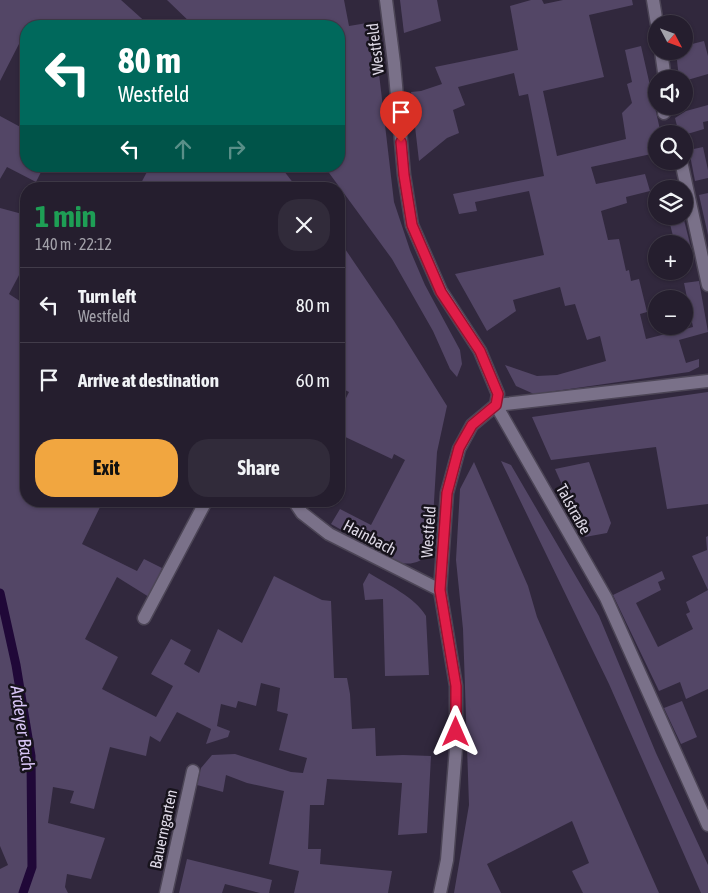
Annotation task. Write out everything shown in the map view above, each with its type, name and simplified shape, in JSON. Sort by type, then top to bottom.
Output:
[{"type":"street","name":"Westfeld","points":[[386,0],[394,63],[404,175],[412,225],[441,292],[480,351],[498,394],[496,405],[472,425],[459,448],[447,493],[440,590],[456,686],[456,748],[447,860],[440,893]]},
{"type":"street","points":[[654,0],[656,15]]},
{"type":"street","points":[[683,170],[708,285]]},
{"type":"street","points":[[496,405],[708,381]]},
{"type":"street","name":"Talstraße","points":[[496,405],[606,598],[708,825]]},
{"type":"street","points":[[144,618],[203,507]]},
{"type":"street","name":"Hainbach","points":[[298,507],[302,513],[329,534],[440,590]]},
{"type":"street","name":"Bauerngarten","points":[[166,893],[192,771]]},
{"type":"shaded area","points":[[0,0],[121,0],[143,20],[20,20],[20,42],[0,81]]},
{"type":"shaded area","points":[[167,0],[344,0],[349,26],[373,22],[394,202],[410,250],[425,285],[460,350],[462,364],[457,377],[450,369],[433,331],[392,259],[345,195],[345,182],[336,182],[328,172],[345,172],[345,20],[188,20]]},
{"type":"shaded area","points":[[400,0],[437,0],[441,21],[404,33]]},
{"type":"shaded area","points":[[531,0],[542,0],[544,4],[563,0],[632,0],[633,5],[589,15],[604,77],[543,91],[557,156],[626,139],[622,113],[632,103],[627,84],[632,82],[625,50],[641,46],[648,77],[648,115],[657,115],[659,125],[648,125],[648,155],[591,167],[596,184],[645,174],[648,192],[626,197],[627,203],[601,211],[608,240],[619,239],[626,271],[629,270],[631,281],[639,279],[647,312],[640,314],[646,339],[662,335],[693,335],[693,290],[685,290],[684,283],[699,281],[708,332],[679,340],[686,363],[699,359],[699,367],[689,372],[534,394],[516,386],[505,365],[537,376],[557,375],[606,361],[600,336],[587,340],[575,304],[565,306],[560,287],[513,300],[516,311],[487,331],[455,274],[544,255],[529,191],[475,202],[477,211],[459,214],[453,194],[544,176],[528,94],[519,96],[514,73],[458,87],[465,105],[453,110],[459,133],[447,138],[419,161],[411,92],[421,91],[442,84],[435,67],[518,50],[510,6]]},
{"type":"shaded area","points":[[704,41],[708,56],[708,74],[693,78],[693,70],[678,70],[677,60],[693,60],[693,44]]},
{"type":"shaded area","points":[[708,105],[708,121],[703,122],[704,129],[693,132],[693,125],[677,125],[675,118],[680,115],[693,115],[693,109]]},
{"type":"shaded area","points":[[0,116],[20,127],[20,172],[41,172],[36,182],[7,167],[0,179]]},
{"type":"shaded area","points":[[703,147],[708,178],[695,181],[693,149]]},
{"type":"shaded area","points":[[147,172],[285,172],[293,182],[142,182]]},
{"type":"shaded area","points":[[708,193],[708,235],[699,195]]},
{"type":"shaded area","points":[[0,208],[20,213],[20,273],[9,294],[20,301],[20,507],[100,507],[82,544],[137,571],[144,559],[162,568],[149,597],[117,577],[85,639],[118,657],[102,689],[156,717],[173,686],[151,674],[171,639],[191,650],[184,664],[199,673],[218,629],[242,643],[274,576],[322,600],[331,601],[334,678],[347,678],[352,729],[375,728],[376,756],[431,756],[427,833],[398,835],[402,783],[327,779],[324,805],[310,805],[308,849],[321,849],[320,864],[392,871],[388,893],[294,893],[299,871],[269,864],[284,791],[247,783],[226,775],[223,792],[197,785],[201,768],[212,755],[235,754],[291,772],[303,773],[307,758],[279,750],[288,714],[277,711],[280,688],[261,683],[256,706],[238,701],[236,708],[221,704],[217,726],[230,731],[228,737],[206,744],[211,729],[177,712],[160,742],[150,736],[146,756],[110,747],[94,809],[70,803],[74,791],[53,787],[48,823],[105,838],[91,879],[67,874],[65,887],[68,893],[0,893],[0,869],[8,865],[0,846]]},
{"type":"shaded area","points":[[670,225],[685,225],[688,235],[673,235]]},
{"type":"shaded area","points":[[345,249],[394,321],[447,406],[437,452],[431,551],[424,558],[413,563],[400,563],[331,524],[340,509],[371,525],[405,460],[394,454],[392,459],[345,437],[345,400],[349,392],[345,390]]},
{"type":"shaded area","points":[[708,392],[708,504],[667,509],[656,447],[551,460],[532,417]]},
{"type":"shaded area","points":[[501,461],[511,465],[599,616],[656,753],[708,865],[708,893],[701,893],[609,684]]},
{"type":"shaded area","points":[[474,462],[528,586],[537,617],[659,893],[583,893],[572,871],[589,863],[572,821],[487,864],[501,893],[454,893],[469,805],[463,629],[456,560],[460,489]]},
{"type":"shaded area","points":[[589,462],[611,523],[607,533],[585,537],[555,469]]},
{"type":"shaded area","points":[[708,536],[708,590],[692,556],[707,550],[706,537]]},
{"type":"shaded area","points":[[662,571],[665,579],[658,582],[661,590],[636,603],[658,647],[693,629],[686,614],[690,612],[686,602],[708,590],[708,689],[686,699],[680,682],[659,691],[613,595]]},
{"type":"shaded area","points":[[369,573],[408,597],[426,616],[429,675],[385,676],[383,599],[365,600],[363,584]]},
{"type":"shaded area","points":[[682,701],[697,737],[681,744],[664,708]]},
{"type":"shaded area","points":[[187,859],[272,880],[269,893],[260,893],[225,884],[222,893],[179,893]]},
{"type":"waterway","name":"Ardeyer Bach","points":[[0,593],[16,665],[31,756],[32,867],[23,893]]},
{"type":"route","points":[[401,142],[412,225],[441,292],[480,351],[498,394],[496,405],[472,425],[459,448],[447,493],[440,590],[456,686],[456,732]]}]
